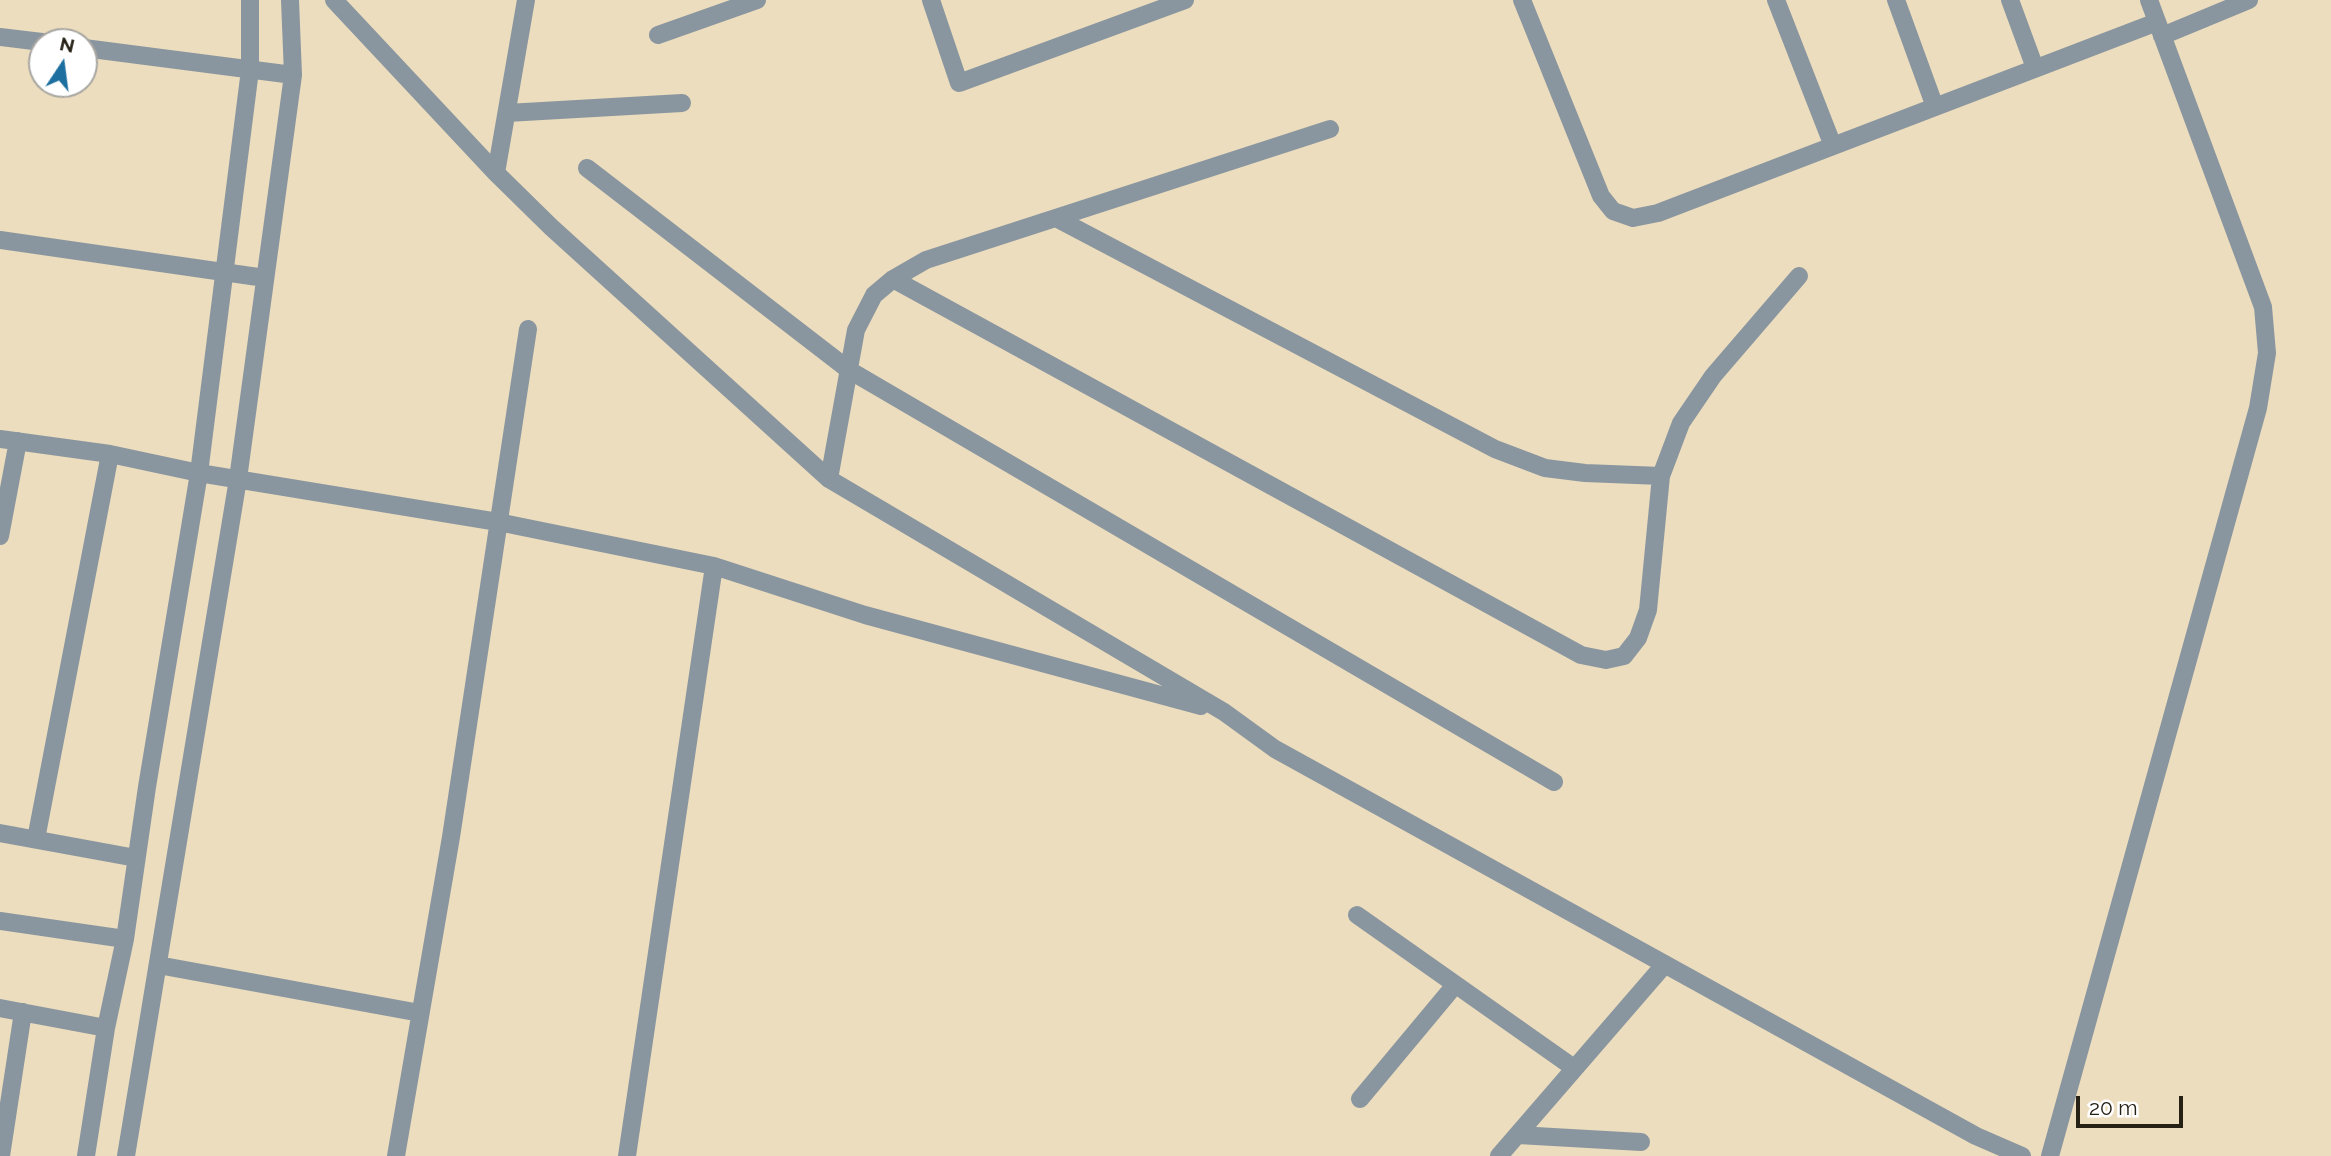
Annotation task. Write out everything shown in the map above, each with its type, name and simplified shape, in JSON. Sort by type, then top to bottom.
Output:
[{"type":"street","points":[[86,1156],[106,1028],[125,939],[199,473],[250,70],[250,0]]},
{"type":"street","points":[[126,1156],[238,479],[293,75],[290,0]]},
{"type":"street","points":[[334,0],[496,173],[551,227],[829,479],[1224,712],[1275,749],[1976,1136],[2022,1156]]},
{"type":"street","points":[[496,173],[526,0]]},
{"type":"street","points":[[658,36],[757,0]]},
{"type":"street","points":[[931,0],[959,83],[1185,0]]},
{"type":"street","points":[[1522,0],[1601,196],[1613,211],[1633,218],[1658,213],[2035,68],[2249,0]]},
{"type":"street","points":[[1776,0],[1833,146]]},
{"type":"street","points":[[1896,0],[1935,107]]},
{"type":"street","points":[[2010,0],[2035,68]]},
{"type":"street","points":[[2050,1156],[2258,408],[2267,353],[2263,307],[2148,0]]},
{"type":"street","points":[[0,37],[28,40]]},
{"type":"street","points":[[98,50],[293,75]]},
{"type":"street","points":[[507,113],[682,103]]},
{"type":"street","points":[[829,479],[856,330],[874,295],[893,279],[926,260],[1330,129]]},
{"type":"street","points":[[587,168],[849,370],[1554,782]]},
{"type":"street","points":[[1056,218],[1495,449],[1545,468],[1585,473],[1661,476]]},
{"type":"street","points":[[0,240],[265,278]]},
{"type":"street","points":[[893,279],[1581,655],[1605,660],[1624,656],[1638,638],[1648,610],[1661,476],[1681,423],[1707,386],[1799,276]]},
{"type":"street","points":[[396,1156],[451,837],[528,329]]},
{"type":"street","points":[[0,439],[110,454],[199,473],[498,522],[714,566],[865,615],[1224,712]]},
{"type":"street","points":[[0,536],[18,441]]},
{"type":"street","points":[[36,839],[110,454]]},
{"type":"street","points":[[626,1156],[714,566]]},
{"type":"street","points":[[0,833],[136,858]]},
{"type":"street","points":[[1357,915],[1574,1068]]},
{"type":"street","points":[[0,921],[125,939]]},
{"type":"street","points":[[1499,1156],[1665,964]]},
{"type":"street","points":[[159,965],[420,1013]]},
{"type":"street","points":[[1360,1099],[1455,985]]},
{"type":"street","points":[[0,1008],[106,1028]]},
{"type":"street","points":[[1,1156],[23,1012]]},
{"type":"street","points":[[1518,1135],[1641,1142]]}]
